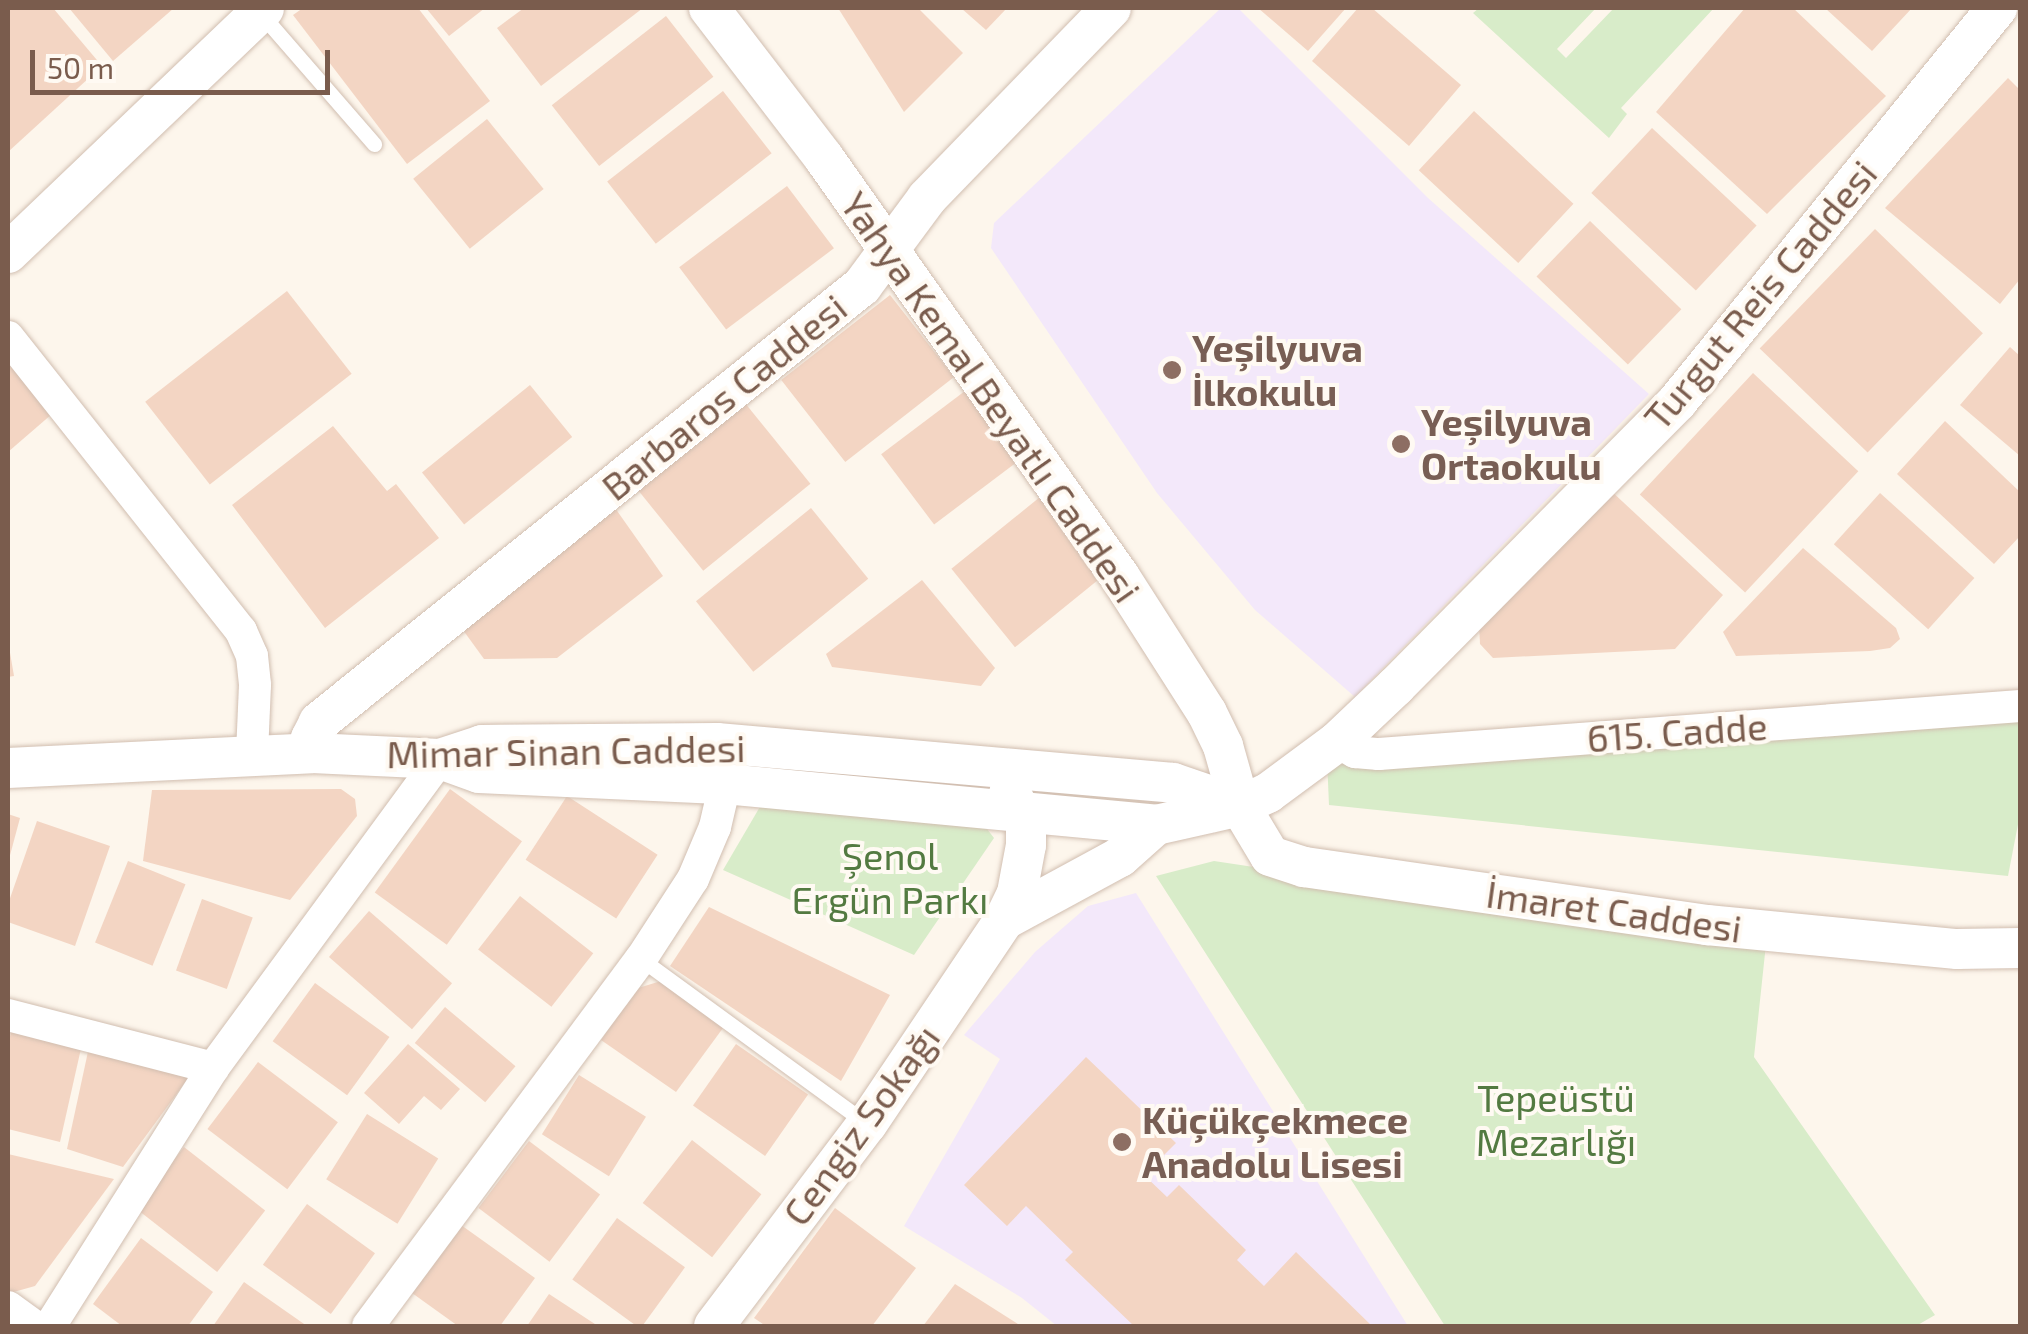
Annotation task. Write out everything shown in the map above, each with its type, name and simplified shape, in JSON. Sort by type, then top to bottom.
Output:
[{"type":"street","name":"Yahya Kemal Beyatlı Caddesi","points":[[709,8],[1120,576],[1207,713],[1223,746],[1240,806]]},
{"type":"street","name":"Barbaros Caddesi","points":[[312,753],[312,738],[319,722],[862,286],[926,198],[1110,8]]},
{"type":"street","name":"Turgut Reis Caddesi","points":[[1156,825],[1240,806],[1268,792],[1336,742],[1677,402],[1996,8]]},
{"type":"street","points":[[8,253],[261,10]]},
{"type":"street","points":[[8,337],[241,631],[252,656],[255,685],[252,755]]},
{"type":"street","name":"615. Cadde","points":[[1336,742],[1355,752],[1379,754],[2020,706]]},
{"type":"street","name":"Mimar Sinan Caddesi","points":[[8,768],[312,753],[440,760],[482,745],[717,743],[1173,782],[1240,806]]},
{"type":"street","points":[[50,1326],[213,1068],[440,760],[478,773],[725,784],[1156,825]]},
{"type":"street","points":[[971,766],[1002,783],[1021,812]]},
{"type":"street","points":[[368,1326],[641,960],[693,878],[715,827],[725,784]]},
{"type":"street","name":"İmaret Caddesi","points":[[1240,806],[1270,856],[1304,867],[1707,925],[1957,949],[2019,942]]},
{"type":"street","name":"Cengiz Sokağı","points":[[714,1326],[867,1124],[1004,920],[1017,893],[1026,845],[1021,812]]},
{"type":"street","name":"Cengiz Sokağı","points":[[1004,920],[1120,856],[1156,825]]},
{"type":"street","points":[[8,1015],[213,1068]]},
{"type":"street","points":[[8,1307],[34,1326]]},
{"type":"lane","points":[[261,10],[374,144]]},
{"type":"lane","points":[[641,960],[867,1124]]},
{"type":"shaded area","points":[[1221,8],[1238,8],[1428,198],[1649,394],[1355,697],[1255,610],[1157,493],[991,248],[994,223]]},
{"type":"shaded area","name":"Küçükçekmece Anadolu Lisesi","points":[[1136,893],[1408,1326],[1057,1326],[1022,1298],[904,1226],[1000,1059],[964,1035],[1035,952],[1088,906]]},
{"type":"green space","points":[[1479,8],[1596,8],[1557,49],[1566,58],[1614,8],[1714,8],[1621,108],[1627,114],[1609,138],[1473,13]]},
{"type":"green space","points":[[2020,719],[2020,814],[2008,876],[1329,805],[1327,759]]},
{"type":"green space","name":"Şenol Ergün Parkı","points":[[761,805],[984,825],[994,838],[914,955],[723,870]]},
{"type":"green space","name":"Tepeüstü Mezarlığı","points":[[1214,861],[1766,944],[1754,1057],[1935,1315],[1916,1326],[1445,1326],[1156,876]]},
{"type":"building","points":[[8,8],[53,8],[102,66],[8,152]]},
{"type":"building","points":[[69,8],[174,8],[113,61]]},
{"type":"building","points":[[303,8],[418,8],[490,101],[407,164],[293,15]]},
{"type":"building","points":[[426,8],[485,8],[449,36]]},
{"type":"building","points":[[524,8],[643,8],[541,86],[497,28]]},
{"type":"building","points":[[838,8],[918,8],[963,53],[904,112]]},
{"type":"building","points":[[961,8],[1007,8],[986,30]]},
{"type":"building","points":[[1258,8],[1346,8],[1308,51]]},
{"type":"building","points":[[1358,8],[1372,8],[1461,85],[1409,146],[1312,61]]},
{"type":"building","points":[[1745,8],[1793,8],[1886,96],[1767,214],[1656,112]]},
{"type":"building","points":[[1825,8],[1912,8],[1872,51]]},
{"type":"building","points":[[666,16],[713,77],[599,166],[552,105]]},
{"type":"building","points":[[2008,78],[2020,90],[2020,279],[2000,304],[1885,208]]},
{"type":"building","points":[[723,91],[772,153],[656,244],[607,182]]},
{"type":"building","points":[[1474,111],[1573,204],[1518,263],[1419,170]]},
{"type":"building","points":[[487,119],[544,189],[470,249],[413,179]]},
{"type":"building","points":[[1652,128],[1757,226],[1696,291],[1591,193]]},
{"type":"building","points":[[787,186],[834,248],[726,330],[679,267]]},
{"type":"building","points":[[1590,221],[1681,309],[1628,365],[1537,276]]},
{"type":"building","points":[[1875,229],[1983,333],[1868,453],[1760,348]]},
{"type":"building","points":[[287,291],[352,374],[210,485],[145,402]]},
{"type":"building","points":[[890,295],[954,377],[845,462],[781,380]]},
{"type":"building","points":[[2010,347],[2020,356],[2020,456],[1960,405]]},
{"type":"building","points":[[8,363],[52,414],[8,452]]},
{"type":"building","points":[[1753,373],[1858,471],[1745,593],[1640,494]]},
{"type":"building","points":[[530,385],[572,437],[464,525],[422,472]]},
{"type":"building","points":[[965,391],[1018,461],[934,524],[881,454]]},
{"type":"building","points":[[745,403],[810,484],[703,571],[638,490]]},
{"type":"building","points":[[1945,421],[2020,492],[2020,536],[1994,564],[1897,474]]},
{"type":"building","points":[[333,426],[387,491],[396,484],[439,538],[325,628],[232,505]]},
{"type":"building","points":[[1609,489],[1723,595],[1675,649],[1493,658],[1480,644],[1479,624]]},
{"type":"building","points":[[1880,493],[1974,578],[1928,629],[1834,544]]},
{"type":"building","points":[[1040,497],[1104,575],[1015,647],[951,569]]},
{"type":"building","points":[[608,498],[663,576],[557,658],[484,659],[455,619]]},
{"type":"building","points":[[811,508],[868,579],[753,672],[696,601]]},
{"type":"building","points":[[1803,548],[1896,628],[1900,639],[1890,648],[1870,651],[1736,656],[1723,632]]},
{"type":"building","points":[[922,580],[995,668],[981,686],[832,667],[826,654]]},
{"type":"building","points":[[8,641],[14,676],[8,677]]},
{"type":"building","points":[[341,789],[355,799],[357,816],[290,900],[143,861],[152,790]]},
{"type":"building","points":[[450,789],[522,841],[447,945],[375,893]]},
{"type":"building","points":[[567,796],[658,855],[616,919],[526,860]]},
{"type":"building","points":[[8,814],[20,818],[9,859],[8,859]]},
{"type":"building","points":[[37,821],[110,846],[75,946],[8,922],[8,904]]},
{"type":"building","points":[[128,861],[185,884],[153,966],[95,943]]},
{"type":"building","points":[[520,896],[593,953],[551,1007],[478,950]]},
{"type":"building","points":[[202,899],[253,917],[227,989],[176,970]]},
{"type":"building","points":[[709,907],[890,995],[841,1081],[670,966]]},
{"type":"building","points":[[369,911],[452,983],[412,1029],[329,957]]},
{"type":"building","points":[[661,981],[723,1028],[676,1092],[601,1040],[635,989]]},
{"type":"building","points":[[315,983],[389,1037],[347,1095],[273,1041]]},
{"type":"building","points":[[445,1007],[515,1066],[485,1102],[415,1043]]},
{"type":"building","points":[[13,1022],[82,1044],[60,1142],[8,1129],[8,1046]]},
{"type":"building","points":[[408,1044],[460,1089],[441,1110],[424,1096],[399,1124],[364,1093]]},
{"type":"building","points":[[736,1044],[808,1094],[765,1156],[693,1105]]},
{"type":"building","points":[[89,1047],[189,1077],[123,1167],[67,1149]]},
{"type":"building","points":[[1086,1057],[1176,1143],[1144,1175],[1167,1197],[1179,1185],[1246,1250],[1237,1260],[1264,1286],[1296,1252],[1372,1326],[1134,1326],[1065,1260],[1073,1252],[1026,1206],[1007,1226],[964,1185]]},
{"type":"building","points":[[258,1062],[338,1122],[287,1189],[207,1129]]},
{"type":"building","points":[[579,1075],[646,1117],[609,1176],[542,1134]]},
{"type":"building","points":[[367,1114],[438,1159],[397,1224],[326,1179]]},
{"type":"building","points":[[692,1140],[761,1194],[712,1257],[643,1203]]},
{"type":"building","points":[[529,1141],[600,1195],[550,1262],[478,1208]]},
{"type":"building","points":[[184,1147],[265,1210],[217,1272],[136,1208]]},
{"type":"building","points":[[8,1154],[114,1179],[35,1286],[10,1293]]},
{"type":"building","points":[[307,1204],[375,1253],[331,1314],[263,1265]]},
{"type":"building","points":[[835,1208],[916,1268],[872,1326],[766,1326],[754,1318]]},
{"type":"building","points":[[617,1218],[685,1267],[642,1326],[636,1326],[572,1279]]},
{"type":"building","points":[[461,1225],[535,1278],[500,1326],[458,1326],[412,1293]]},
{"type":"building","points":[[141,1238],[213,1292],[188,1326],[122,1326],[93,1304]]},
{"type":"building","points":[[244,1282],[307,1326],[213,1326]]},
{"type":"building","points":[[955,1284],[1021,1326],[923,1326]]},
{"type":"building","points":[[549,1294],[598,1326],[527,1326]]},
{"type":"place","name":"Yeşilyuva İlkokulu","points":[[1172,370]]},
{"type":"place","name":"Yeşilyuva Ortaokulu","points":[[1401,444]]},
{"type":"place","name":"Küçükçekmece Anadolu Lisesi","points":[[1122,1142]]}]
